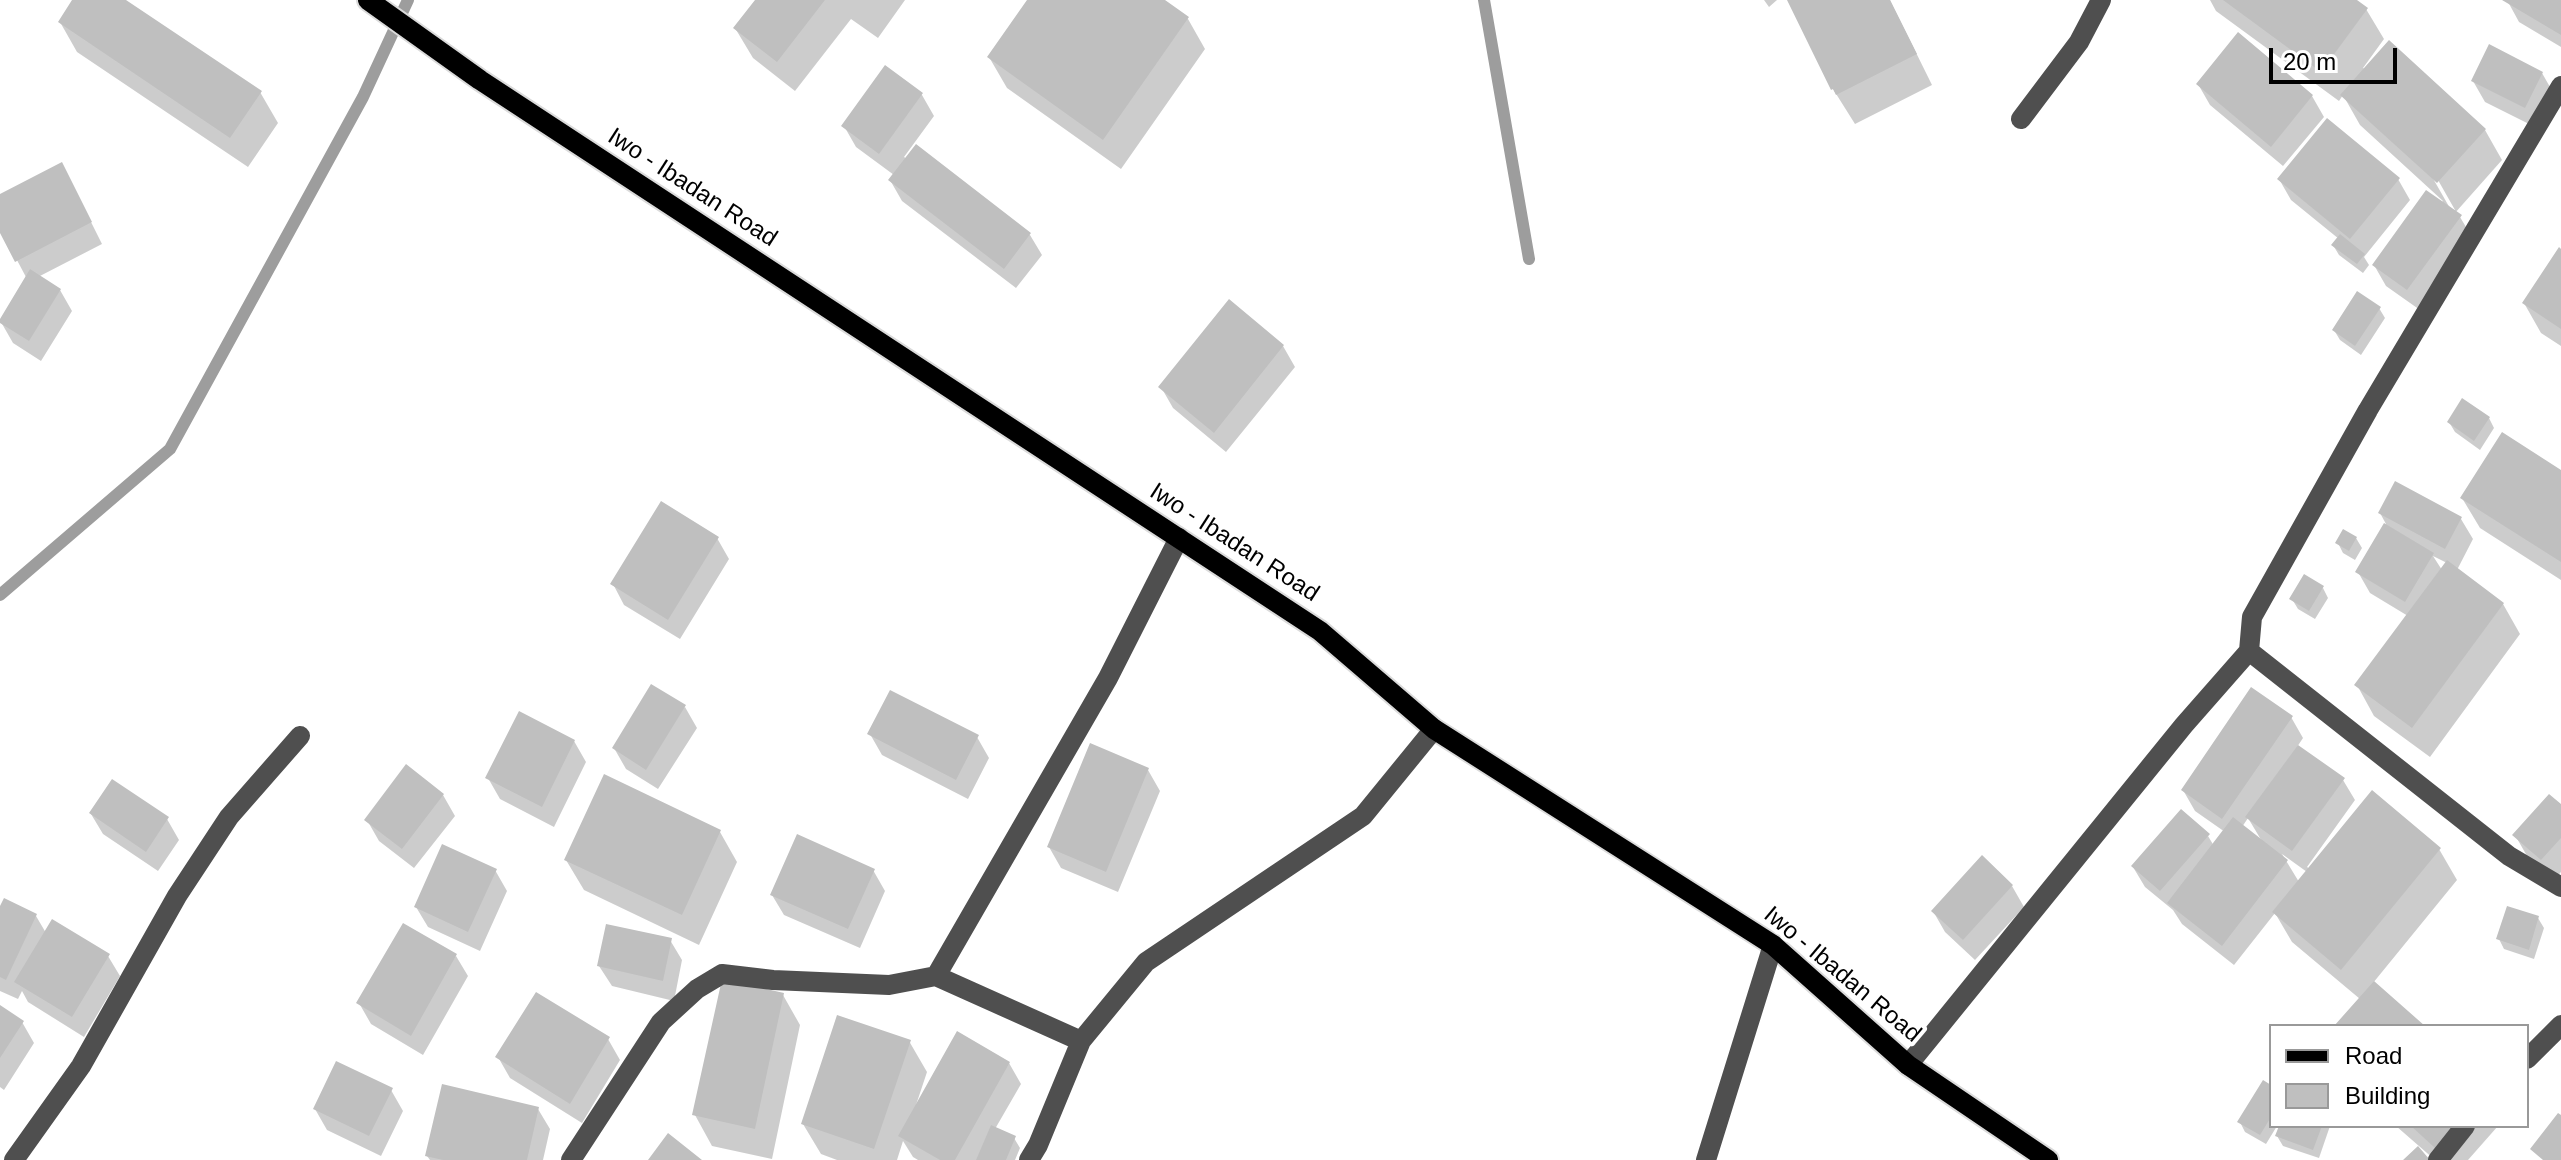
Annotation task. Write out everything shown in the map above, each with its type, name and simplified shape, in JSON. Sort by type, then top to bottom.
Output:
[{"type":"main road","name":"Iwo - Ibadan Road","points":[[368,0],[480,80],[1320,631],[1434,729],[1773,945],[1908,1065],[2048,1160]]},
{"type":"street","points":[[2021,119],[2079,42],[2101,0]]},
{"type":"street","points":[[1908,1065],[2184,725],[2249,651],[2252,617],[2368,410],[2561,86]]},
{"type":"street","points":[[936,976],[1108,678],[1179,538]]},
{"type":"street","points":[[2249,651],[2509,856],[2561,887]]},
{"type":"street","points":[[1029,1160],[1081,1041],[1146,962],[1363,816],[1434,729]]},
{"type":"street","points":[[14,1160],[81,1066],[177,896],[229,817],[300,736]]},
{"type":"street","points":[[1706,1160],[1773,945]]},
{"type":"street","points":[[571,1160],[661,1022],[697,989],[722,974],[773,980],[889,985],[936,976],[1081,1041]]},
{"type":"street","points":[[2529,1057],[2561,1025]]},
{"type":"street","points":[[2438,1160],[2463,1128]]},
{"type":"building","points":[[72,0],[126,0],[262,91],[230,138],[58,22]]},
{"type":"building","points":[[755,0],[825,0],[777,62],[733,28]]},
{"type":"building","points":[[1027,0],[1165,0],[1189,17],[1103,140],[987,57]]},
{"type":"building","points":[[1787,0],[1890,0],[1917,54],[1836,95]]},
{"type":"building","points":[[2223,0],[2357,0],[2368,8],[2321,72]]},
{"type":"building","points":[[2502,0],[2561,0],[2561,35]]},
{"type":"building","points":[[2238,32],[2313,95],[2271,147],[2196,84]]},
{"type":"building","points":[[2389,40],[2486,129],[2437,183],[2340,95]]},
{"type":"building","points":[[2489,44],[2543,72],[2525,108],[2471,81]]},
{"type":"building","points":[[885,65],[923,93],[879,154],[841,126]]},
{"type":"building","points":[[2327,118],[2400,178],[2350,239],[2277,179]]},
{"type":"building","points":[[916,144],[1031,233],[1004,269],[888,180]]},
{"type":"building","points":[[62,162],[92,222],[15,262],[0,233],[0,194]]},
{"type":"building","points":[[2426,190],[2462,215],[2407,290],[2372,265]]},
{"type":"building","points":[[2340,234],[2365,254],[2357,264],[2331,245]]},
{"type":"building","points":[[2559,247],[2561,249],[2561,329],[2522,303]]},
{"type":"building","points":[[30,269],[61,289],[29,341],[0,323],[0,319]]},
{"type":"building","points":[[2357,291],[2381,307],[2355,346],[2332,330]]},
{"type":"building","points":[[1229,299],[1284,345],[1214,433],[1158,387]]},
{"type":"building","points":[[2462,398],[2490,417],[2474,441],[2447,422]]},
{"type":"building","points":[[2502,432],[2561,470],[2561,562],[2460,498]]},
{"type":"building","points":[[2395,481],[2462,517],[2445,549],[2378,513]]},
{"type":"building","points":[[661,501],[719,537],[668,620],[610,584]]},
{"type":"building","points":[[2384,523],[2434,553],[2405,602],[2355,572]]},
{"type":"building","points":[[2343,529],[2357,537],[2349,551],[2335,543]]},
{"type":"building","points":[[2447,560],[2504,603],[2412,728],[2354,685]]},
{"type":"building","points":[[2304,574],[2324,586],[2309,611],[2289,599]]},
{"type":"building","points":[[651,684],[686,705],[646,770],[612,748]]},
{"type":"building","points":[[2251,687],[2293,716],[2222,819],[2181,790]]},
{"type":"building","points":[[890,690],[979,735],[956,780],[867,734]]},
{"type":"building","points":[[519,711],[575,740],[542,807],[485,778]]},
{"type":"building","points":[[1090,743],[1149,768],[1106,872],[1047,847]]},
{"type":"building","points":[[2298,745],[2345,778],[2292,851],[2245,817]]},
{"type":"building","points":[[406,764],[444,794],[402,849],[364,820]]},
{"type":"building","points":[[604,774],[721,830],[682,915],[564,860]]},
{"type":"building","points":[[112,779],[169,817],[146,852],[89,813]]},
{"type":"building","points":[[2372,790],[2441,848],[2341,970],[2272,912]]},
{"type":"building","points":[[2549,794],[2561,804],[2561,838],[2541,860],[2512,835]]},
{"type":"building","points":[[2181,809],[2210,834],[2160,891],[2131,866]]},
{"type":"building","points":[[2233,817],[2288,860],[2222,946],[2167,903]]},
{"type":"building","points":[[797,834],[875,869],[848,929],[770,895]]},
{"type":"building","points":[[442,844],[497,869],[468,932],[414,907]]},
{"type":"building","points":[[1982,855],[2013,885],[1963,940],[1931,911]]},
{"type":"building","points":[[4,898],[37,914],[6,980],[0,977],[0,906]]},
{"type":"building","points":[[2507,906],[2539,916],[2529,950],[2496,939]]},
{"type":"building","points":[[52,919],[110,954],[72,1017],[14,982]]},
{"type":"building","points":[[403,923],[457,954],[411,1036],[356,1003]]},
{"type":"building","points":[[606,924],[672,938],[663,981],[597,966]]},
{"type":"building","points":[[722,979],[784,993],[755,1129],[692,1115]]},
{"type":"building","points":[[2374,981],[2423,1024],[2336,1024]]},
{"type":"building","points":[[536,992],[610,1037],[570,1104],[495,1057]]},
{"type":"building","points":[[0,1005],[24,1021],[0,1058]]},
{"type":"building","points":[[837,1015],[911,1040],[874,1149],[801,1124]]},
{"type":"building","points":[[957,1031],[1010,1062],[955,1160],[940,1160],[898,1136]]},
{"type":"building","points":[[336,1061],[393,1088],[369,1136],[313,1109]]},
{"type":"building","points":[[2263,1080],[2269,1084],[2269,1120],[2260,1135],[2237,1122]]},
{"type":"building","points":[[442,1084],[539,1107],[527,1160],[443,1160],[425,1156]]},
{"type":"building","points":[[2558,1113],[2561,1115],[2561,1160],[2543,1160],[2530,1149]]},
{"type":"building","points":[[991,1125],[1016,1136],[1006,1160],[976,1160]]},
{"type":"building","points":[[2278,1128],[2321,1128],[2313,1150],[2275,1136]]},
{"type":"building","points":[[2413,1128],[2452,1128],[2435,1148]]},
{"type":"building","points":[[668,1133],[702,1160],[648,1160]]},
{"type":"building","points":[[2418,1146],[2430,1160],[2403,1160]]},
{"type":"waterway","points":[[0,595],[170,449],[363,97],[408,0]]},
{"type":"waterway","points":[[1484,0],[1529,259]]}]
